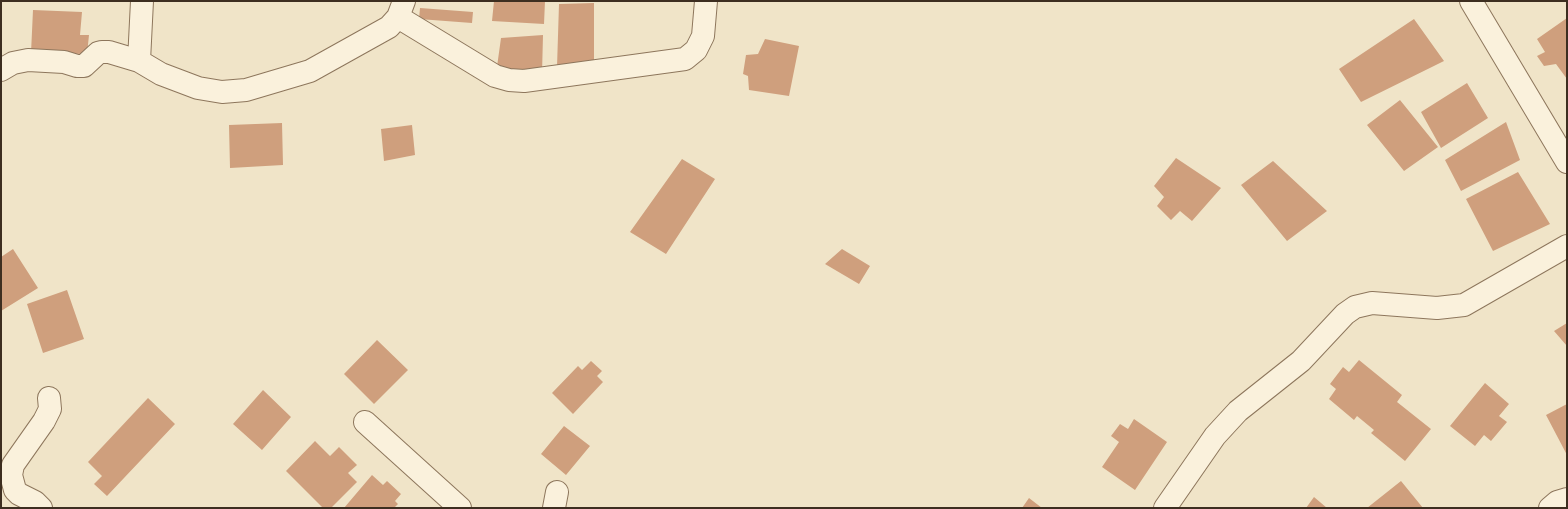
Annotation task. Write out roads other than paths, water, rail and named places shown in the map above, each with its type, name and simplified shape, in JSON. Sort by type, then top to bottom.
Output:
[{"type":"street","points":[[139,61],[142,1]]},
{"type":"street","points":[[1,70],[13,63],[28,60],[64,62],[77,66],[84,66],[98,53],[109,52],[139,61],[162,74],[198,88],[222,92],[246,90],[310,71],[389,27],[401,9],[495,76],[509,80],[524,81],[685,58],[696,50],[703,36],[706,1]]},
{"type":"street","points":[[1471,1],[1567,162]]},
{"type":"street","points":[[1165,508],[1215,436],[1238,411],[1301,361],[1345,314],[1355,308],[1372,303],[1437,308],[1464,305],[1567,246]]},
{"type":"street","points":[[41,508],[35,502],[19,494],[15,490],[11,475],[12,465],[47,416],[50,409],[50,398]]},
{"type":"street","points":[[365,422],[460,508]]},
{"type":"street","points":[[1550,508],[1557,502],[1567,499]]}]
